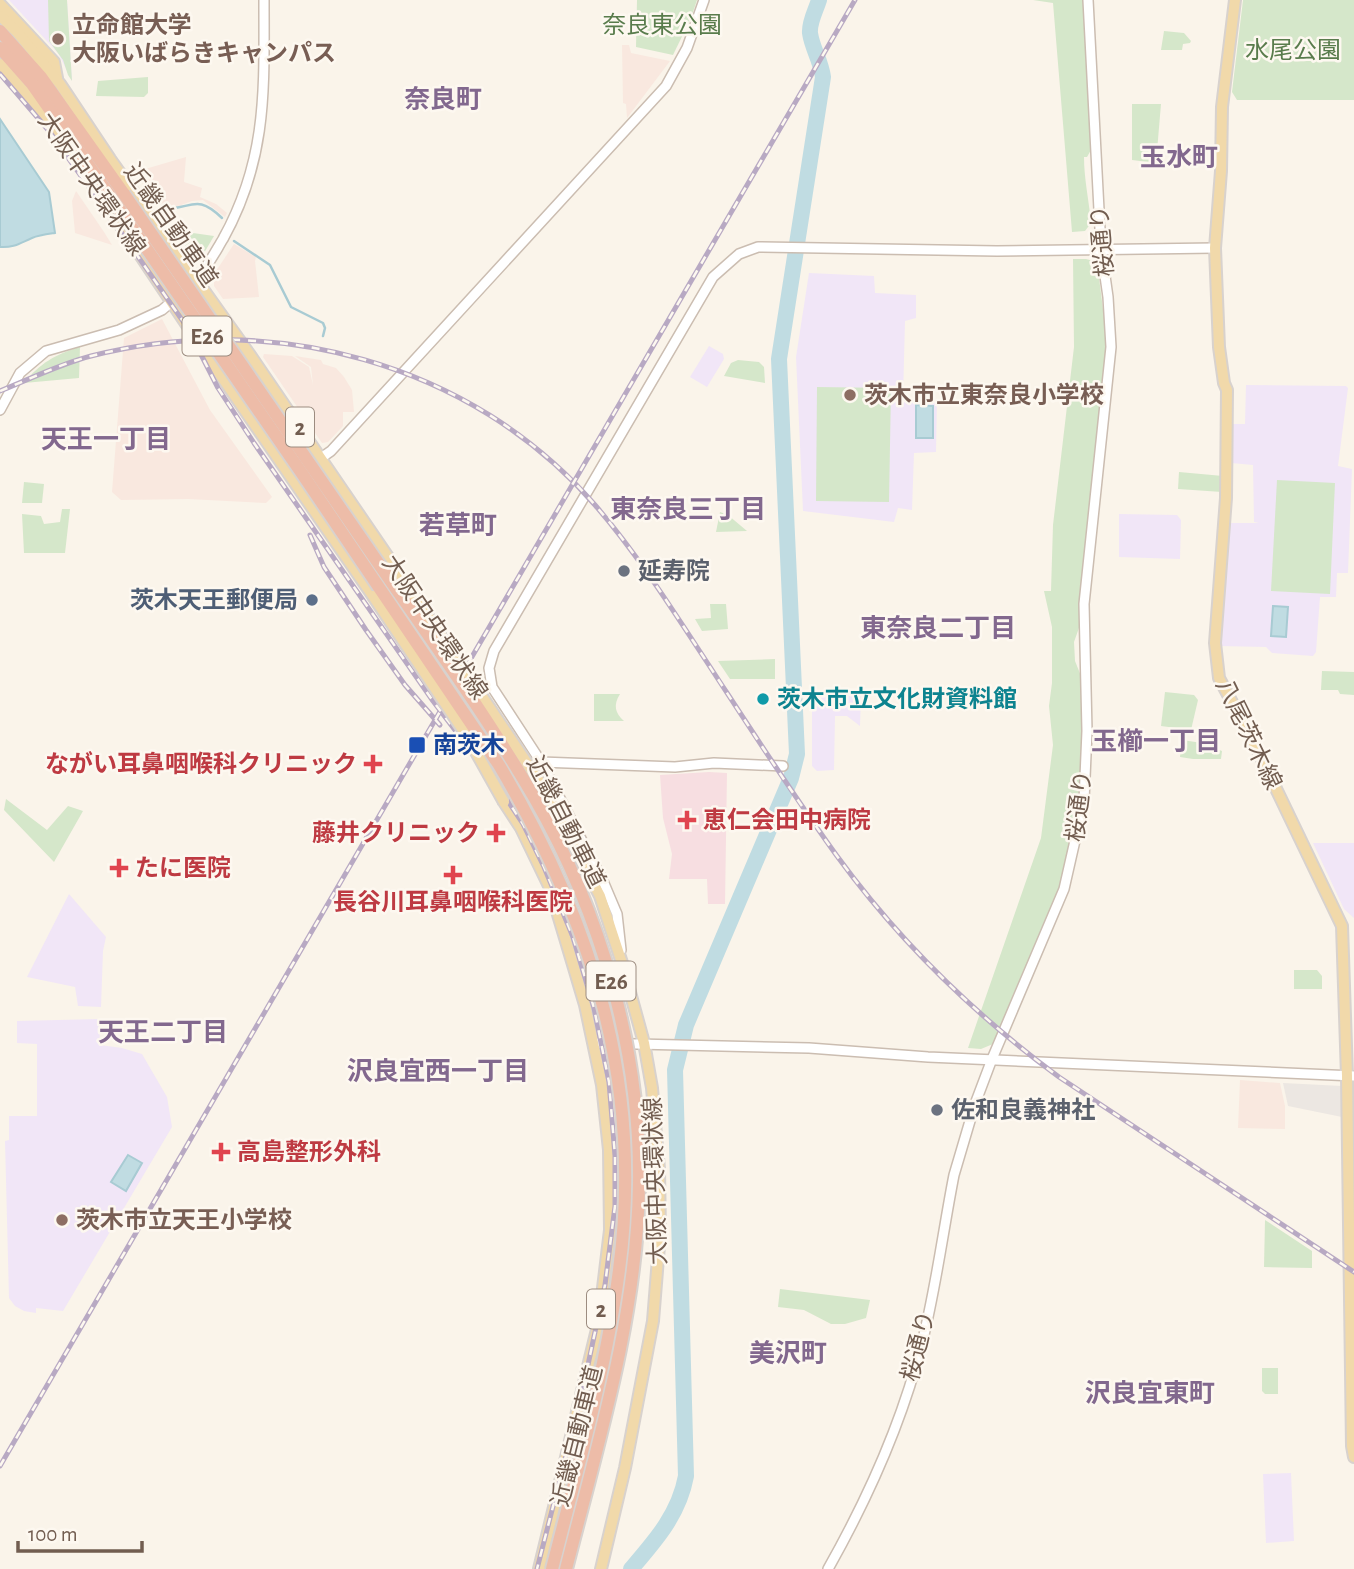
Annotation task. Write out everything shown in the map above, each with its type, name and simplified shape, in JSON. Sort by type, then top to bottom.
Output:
[{"type":"highway","name":"近畿自動車道","points":[[0,31],[41,77],[83,135],[487,722],[551,830],[593,923],[618,1005],[628,1057],[638,1139],[638,1204],[628,1311],[566,1569]]},
{"type":"highway","name":"近畿自動車道","points":[[0,48],[32,84],[71,139],[477,729],[543,843],[579,928],[596,979],[616,1060],[625,1141],[624,1226],[604,1355],[552,1569]]},
{"type":"main road","name":"八尾茨木線","points":[[1236,0],[1222,107],[1221,171],[1215,248],[1219,347],[1227,390],[1226,498],[1215,643],[1219,678],[1262,758],[1342,926],[1350,1076],[1354,1457]]},
{"type":"main road","points":[[0,4],[54,62],[57,80]]},
{"type":"main road","name":"大阪中央環状線","points":[[0,16],[57,80],[321,458],[543,787],[600,896],[622,962],[644,1043],[652,1088],[659,1169],[660,1233],[653,1321],[625,1468],[601,1569]]},
{"type":"main road","name":"大阪中央環状線","points":[[3,67],[56,131],[467,736],[521,828],[550,888],[585,1005],[602,1085],[609,1150],[610,1230],[599,1321],[539,1569]]},
{"type":"street","points":[[0,410],[20,373],[46,351],[119,330],[146,318],[173,301],[202,274],[232,223],[247,187],[256,155],[264,100],[264,0]]},
{"type":"street","points":[[321,458],[331,451],[666,86],[687,48],[704,0]]},
{"type":"street","name":"桜通り","points":[[828,1569],[855,1521],[883,1461],[903,1403],[922,1343],[954,1175],[975,1104],[1064,890],[1084,801],[1087,731],[1084,604],[1111,347],[1101,248],[1088,0]]},
{"type":"street","points":[[622,962],[617,915],[603,881],[541,762],[492,687],[489,668],[494,651],[713,277],[739,254],[758,247],[997,251],[1215,248]]},
{"type":"street","points":[[541,762],[675,767],[714,763],[783,765]]},
{"type":"street","points":[[594,1043],[809,1048],[928,1057],[1350,1076]]},
{"type":"shaded area","name":"立命館大学 大阪いばらきキャンパス","points":[[9,0],[67,0],[72,81],[58,53]]},
{"type":"shaded area","points":[[622,45],[629,45],[631,53],[670,61],[627,118],[626,104],[623,103]]},
{"type":"shaded area","points":[[186,157],[184,182],[202,188],[200,197],[216,204],[227,213],[225,217],[203,200],[176,207],[156,204],[135,172]]},
{"type":"shaded area","points":[[76,191],[112,245],[75,233],[72,201]]},
{"type":"shaded area","points":[[234,244],[256,257],[259,297],[223,299],[214,286],[214,274]]},
{"type":"shaded area","name":"茨木市立東奈良小学校","points":[[809,273],[874,276],[875,293],[916,295],[916,318],[905,321],[903,398],[937,401],[936,452],[914,453],[912,510],[898,508],[894,522],[803,511],[796,357]]},
{"type":"shaded area","points":[[162,319],[210,410],[272,497],[266,503],[188,499],[121,500],[112,492],[124,338]]},
{"type":"shaded area","points":[[709,346],[723,354],[724,359],[707,387],[690,377]]},
{"type":"shaded area","points":[[264,354],[292,356],[309,367],[313,385],[311,367],[295,356],[321,360],[323,364],[336,368],[344,377],[352,390],[354,412],[343,412],[343,426],[328,442],[322,443],[263,357]]},
{"type":"shaded area","points":[[1246,385],[1348,388],[1338,466],[1352,469],[1348,573],[1337,573],[1336,597],[1320,597],[1316,652],[1313,656],[1272,653],[1266,647],[1219,646],[1229,523],[1259,523],[1254,522],[1253,465],[1231,463],[1230,424],[1245,424]]},
{"type":"shaded area","points":[[1119,514],[1177,515],[1181,520],[1180,559],[1119,557]]},
{"type":"shaded area","points":[[861,695],[860,726],[847,716],[835,716],[834,770],[817,771],[812,766],[812,698]]},
{"type":"shaded area","points":[[727,773],[725,904],[708,904],[707,879],[669,879],[672,854],[663,818],[660,775]]},
{"type":"shaded area","points":[[1313,843],[1354,843],[1354,918],[1344,909]]},
{"type":"shaded area","points":[[69,894],[106,937],[101,1007],[78,1006],[75,987],[27,977]]},
{"type":"shaded area","name":"茨木市立天王小学校","points":[[99,1019],[100,1045],[142,1054],[167,1097],[172,1127],[63,1311],[36,1308],[36,1313],[24,1311],[15,1306],[9,1298],[5,1141],[9,1140],[9,1116],[37,1116],[37,1044],[17,1043],[17,1021]]},
{"type":"shaded area","points":[[1240,1080],[1280,1083],[1285,1106],[1285,1129],[1238,1128]]},
{"type":"shaded area","points":[[1283,1083],[1342,1086],[1342,1117],[1288,1106]]},
{"type":"shaded area","points":[[1291,1473],[1294,1541],[1266,1543],[1263,1474]]},
{"type":"green space","points":[[48,0],[67,0],[72,81],[63,60],[49,41]]},
{"type":"green space","name":"奈良東公園","points":[[637,0],[697,0],[673,55],[636,47]]},
{"type":"green space","points":[[1033,0],[1083,0],[1091,150],[1087,157],[1084,157],[1091,223],[1085,231],[1072,232],[1053,3]]},
{"type":"green space","name":"水尾公園","points":[[1243,0],[1354,0],[1354,100],[1237,100],[1232,92]]},
{"type":"green space","points":[[1164,31],[1184,33],[1191,41],[1183,44],[1182,50],[1161,50]]},
{"type":"green space","points":[[148,77],[148,93],[144,97],[96,96],[98,81]]},
{"type":"green space","points":[[1132,104],[1161,104],[1156,163],[1132,160]]},
{"type":"green space","points":[[179,231],[214,236],[204,253],[191,254],[177,233]]},
{"type":"green space","points":[[1073,259],[1097,262],[1105,325],[1105,371],[1083,573],[1080,625],[1074,642],[1075,661],[1081,676],[1083,760],[1080,798],[1061,886],[1028,969],[993,1044],[981,1049],[968,1048],[1041,838],[1053,745],[1049,706],[1052,683],[1052,627],[1044,591],[1051,591],[1053,525],[1074,347]]},
{"type":"green space","points":[[80,347],[79,378],[24,383],[49,360]]},
{"type":"green space","points":[[738,360],[759,362],[764,367],[765,383],[724,376],[731,363]]},
{"type":"green space","points":[[817,387],[891,388],[889,502],[816,501]]},
{"type":"green space","points":[[1179,472],[1223,476],[1222,492],[1178,489]]},
{"type":"green space","points":[[1277,480],[1335,483],[1330,594],[1271,591]]},
{"type":"green space","points":[[24,482],[44,484],[42,503],[22,503]]},
{"type":"green space","points":[[62,509],[70,509],[65,553],[24,553],[22,514],[41,516],[44,524],[60,522]]},
{"type":"green space","points":[[720,512],[728,515],[747,531],[716,532]]},
{"type":"green space","points":[[710,604],[726,604],[728,629],[702,631],[695,619],[711,618]]},
{"type":"green space","points":[[775,659],[775,679],[730,679],[718,661]]},
{"type":"green space","points":[[1322,671],[1354,672],[1354,695],[1340,694],[1338,690],[1321,690]]},
{"type":"green space","points":[[1165,692],[1194,695],[1198,700],[1191,730],[1161,726]]},
{"type":"green space","points":[[594,694],[620,694],[616,709],[624,721],[594,721]]},
{"type":"green space","points":[[1182,740],[1202,743],[1222,751],[1221,759],[1180,757]]},
{"type":"green space","points":[[6,799],[47,830],[68,806],[83,811],[54,862],[4,810]]},
{"type":"green space","points":[[1294,970],[1317,970],[1322,976],[1322,989],[1294,989]]},
{"type":"green space","points":[[1265,1220],[1312,1251],[1312,1268],[1264,1267]]},
{"type":"green space","points":[[780,1289],[870,1300],[866,1318],[845,1324],[831,1324],[804,1310],[778,1307]]},
{"type":"green space","points":[[1262,1368],[1278,1368],[1278,1394],[1265,1394],[1262,1391]]},
{"type":"water","points":[[0,119],[49,192],[55,233],[5,247],[0,247]]},
{"type":"water","points":[[916,405],[933,406],[933,438],[916,438]]},
{"type":"water","points":[[1273,606],[1288,607],[1286,637],[1271,636]]},
{"type":"water","points":[[128,1155],[142,1163],[126,1191],[111,1182]]},
{"type":"waterway","points":[[631,1569],[658,1537],[672,1514],[686,1476],[675,1070],[686,1025],[791,778],[797,754],[779,359],[823,77],[810,33],[819,0]]},
{"type":"waterway","points":[[162,209],[200,204],[222,218]]},
{"type":"waterway","points":[[234,241],[270,265],[291,307],[323,323],[323,336]]},
{"type":"railway","points":[[0,1466],[855,0]]},
{"type":"railway","points":[[0,74],[49,131],[121,232],[187,327],[218,388],[254,443],[433,701],[504,795],[523,824],[544,867],[573,937],[594,1008],[609,1082],[615,1156],[615,1206],[605,1285],[582,1393],[537,1569]]},
{"type":"railway","points":[[0,391],[56,367],[91,356],[159,343],[228,340],[297,345],[364,360],[428,383],[489,415],[545,456],[609,522],[661,592],[837,856],[886,918],[940,975],[998,1028],[1059,1077],[1354,1272]]},
{"type":"railway","points":[[310,535],[324,567],[366,630],[405,685],[440,725]]},
{"type":"place","name":"立命館大学 大阪いばらきキャンパス","points":[[58,39]]},
{"type":"place","name":"茨木市立東奈良小学校","points":[[850,395]]},
{"type":"place","name":"延寿院","points":[[624,571]]},
{"type":"place","name":"茨木天王郵便局","points":[[312,600]]},
{"type":"place","name":"茨木市立文化財資料館","points":[[763,699]]},
{"type":"place","name":"南茨木","points":[[417,745]]},
{"type":"place","name":"ながい耳鼻咽喉科クリニック","points":[[373,764]]},
{"type":"place","name":"恵仁会田中病院","points":[[687,820]]},
{"type":"place","name":"藤井クリニック","points":[[496,833]]},
{"type":"place","name":"たに医院","points":[[119,868]]},
{"type":"place","name":"長谷川耳鼻咽喉科医院","points":[[453,875]]},
{"type":"place","name":"佐和良義神社","points":[[937,1110]]},
{"type":"place","name":"高島整形外科","points":[[221,1152]]},
{"type":"place","name":"茨木市立天王小学校","points":[[62,1220]]},
{"type":"district","name":"奈良町","points":[[443,99]]},
{"type":"district","name":"玉水町","points":[[1179,157]]},
{"type":"district","name":"天王一丁目","points":[[106,439]]},
{"type":"district","name":"東奈良三丁目","points":[[688,509]]},
{"type":"district","name":"若草町","points":[[458,525]]},
{"type":"district","name":"東奈良二丁目","points":[[938,628]]},
{"type":"district","name":"玉櫛一丁目","points":[[1156,741]]},
{"type":"district","name":"天王二丁目","points":[[163,1032]]},
{"type":"district","name":"沢良宜西一丁目","points":[[438,1071]]},
{"type":"district","name":"美沢町","points":[[788,1353]]},
{"type":"district","name":"沢良宜東町","points":[[1150,1393]]}]
